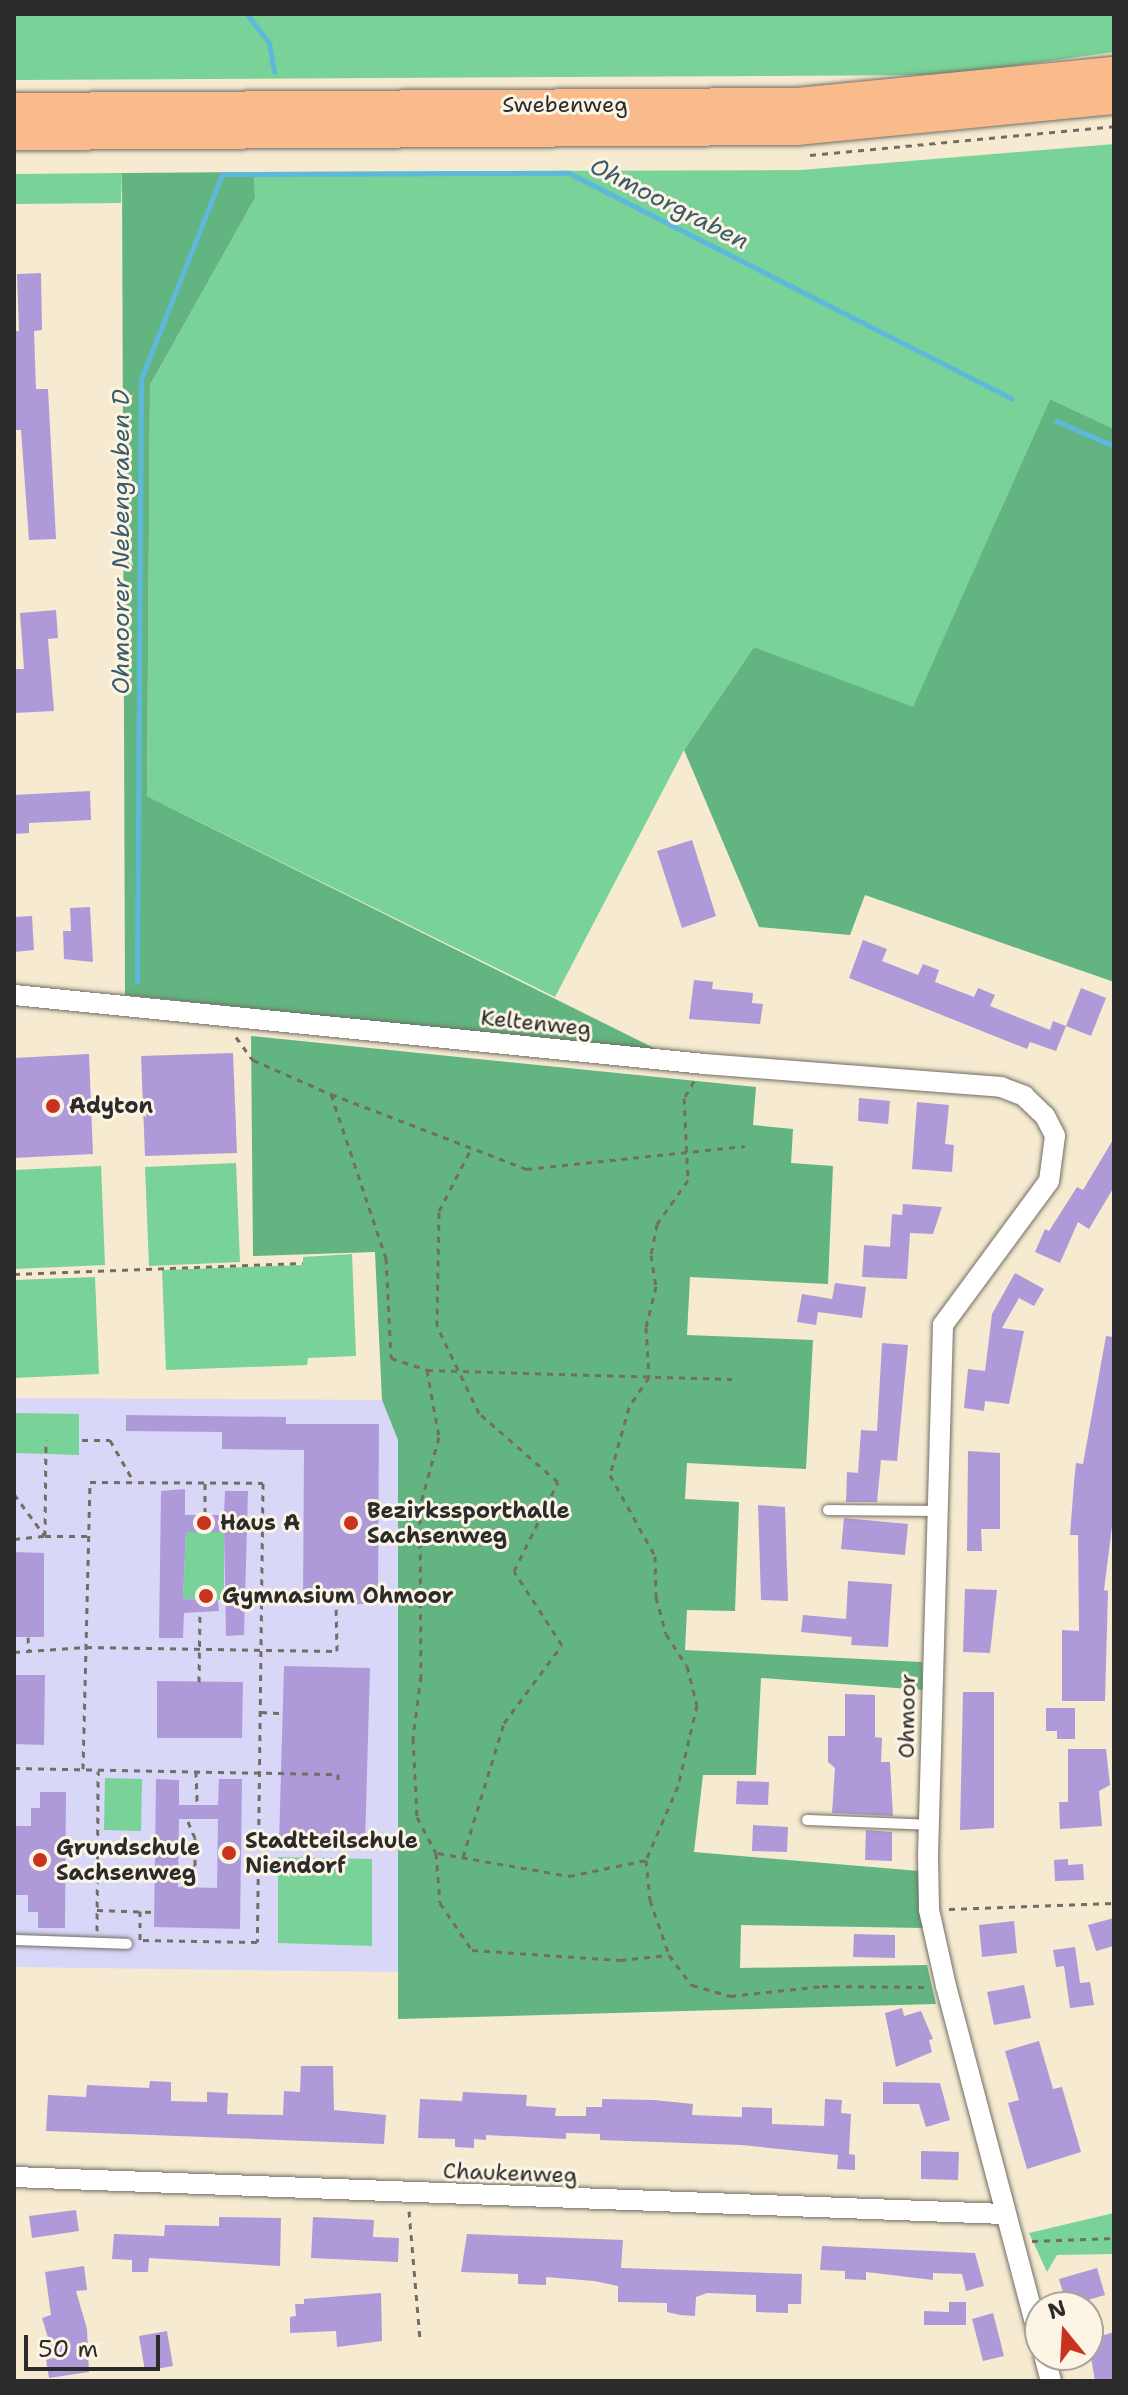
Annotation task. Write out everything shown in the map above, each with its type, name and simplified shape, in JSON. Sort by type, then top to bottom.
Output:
[{"type":"main road","name":"Swebenweg","points":[[14,109],[796,104],[1114,73]]},
{"type":"main road","name":"Swebenweg","points":[[14,134],[797,129],[1114,98]]},
{"type":"street","name":"Keltenweg","points":[[14,995],[704,1064],[1001,1087],[1024,1096],[1045,1116]]},
{"type":"street","name":"Ohmoor","points":[[1026,2291],[929,1910],[929,1825],[943,1325],[1049,1181],[1055,1136],[1045,1116]]},
{"type":"street","name":"Chaukenweg","points":[[14,2177],[1005,2214]]},
{"type":"lane","points":[[828,1510],[936,1511]]},
{"type":"lane","points":[[807,1820],[929,1825]]},
{"type":"lane","points":[[14,1940],[127,1944]]},
{"type":"path","points":[[220,1015],[253,1060],[331,1094],[526,1169],[683,1156],[745,1146]]},
{"type":"path","points":[[704,1064],[684,1098],[683,1156],[688,1180],[657,1224],[651,1255],[656,1286],[646,1327],[649,1377],[629,1407],[610,1475],[655,1556],[656,1597],[666,1634],[687,1666],[697,1705],[678,1786],[646,1860],[650,1900],[669,1955],[692,1985],[730,1996],[822,1986],[897,1990],[946,1986]]},
{"type":"path","points":[[331,1094],[386,1258],[391,1358],[427,1370],[732,1379]]},
{"type":"path","points":[[463,1857],[504,1723],[562,1645],[514,1571],[558,1482],[479,1413],[455,1371],[437,1326],[439,1211],[471,1149]]},
{"type":"path","points":[[14,1274],[303,1263]]},
{"type":"path","points":[[427,1370],[439,1437],[420,1506],[421,1676],[413,1738],[417,1817],[436,1853],[440,1903],[472,1950],[620,1960],[669,1955]]},
{"type":"path","points":[[45,1536],[46,1440]]},
{"type":"path","points":[[82,1440],[110,1440],[135,1483]]},
{"type":"path","points":[[83,1769],[90,1482],[263,1483],[257,1942],[140,1940],[140,1911]]},
{"type":"path","points":[[205,1483],[205,1515]]},
{"type":"path","points":[[14,1494],[45,1536]]},
{"type":"path","points":[[14,1539],[88,1536]]},
{"type":"path","points":[[14,1652],[86,1647],[337,1651],[336,1604]]},
{"type":"path","points":[[199,1682],[200,1613]]},
{"type":"path","points":[[28,1637],[29,1650]]},
{"type":"path","points":[[261,1712],[283,1713]]},
{"type":"path","points":[[14,1768],[338,1774],[338,1783]]},
{"type":"path","points":[[97,1943],[98,1769]]},
{"type":"path","points":[[196,1771],[197,1805]]},
{"type":"path","points":[[184,1887],[184,1875],[195,1866],[195,1838],[187,1819]]},
{"type":"path","points":[[436,1853],[569,1876],[646,1860]]},
{"type":"path","points":[[929,1910],[1114,1903]]},
{"type":"path","points":[[97,1910],[154,1912]]},
{"type":"path","points":[[408,2193],[420,2339]]},
{"type":"path","points":[[1012,2240],[1114,2238]]},
{"type":"shaded area","name":"Gymnasium Ohmoor","points":[[14,1398],[382,1400],[398,1440],[398,1972],[14,1967]]},
{"type":"green space","points":[[14,14],[1114,14],[1114,52],[947,75],[14,80]]},
{"type":"green space","points":[[1114,144],[1114,429],[1050,399],[913,708],[754,647],[684,750],[555,997],[147,796],[150,385],[255,198],[254,172],[801,170]]},
{"type":"green space","points":[[254,172],[255,198],[150,385],[147,796],[664,1053],[125,995],[122,173]]},
{"type":"green space","points":[[122,173],[121,203],[14,204],[14,174]]},
{"type":"green space","points":[[1050,399],[1114,429],[1114,982],[865,895],[850,935],[759,927],[684,750],[754,647],[913,707]]},
{"type":"green space","points":[[251,1036],[756,1087],[753,1125],[793,1129],[791,1163],[833,1166],[828,1284],[690,1277],[687,1335],[813,1340],[806,1469],[687,1463],[685,1499],[739,1502],[735,1611],[687,1610],[685,1650],[922,1662],[923,1690],[761,1678],[756,1775],[703,1775],[694,1852],[919,1871],[923,1928],[741,1925],[740,1968],[927,1965],[936,2004],[398,2019],[398,1440],[382,1400],[375,1252],[253,1256]]},
{"type":"green space","points":[[236,1163],[240,1262],[149,1266],[145,1167]]},
{"type":"green space","points":[[101,1166],[105,1265],[14,1269],[14,1170]]},
{"type":"green space","points":[[352,1254],[356,1356],[308,1358],[307,1365],[166,1370],[162,1270],[303,1265],[303,1257]]},
{"type":"green space","points":[[95,1277],[99,1374],[14,1378],[14,1280]]},
{"type":"green space","points":[[14,1413],[79,1414],[79,1455],[14,1453]]},
{"type":"green space","points":[[186,1532],[224,1532],[224,1600],[183,1599]]},
{"type":"green space","points":[[105,1778],[142,1779],[141,1831],[104,1830]]},
{"type":"green space","points":[[278,1857],[372,1859],[372,1946],[278,1943]]},
{"type":"green space","points":[[1114,2213],[1114,2254],[1057,2255],[1047,2272],[1029,2233]]},
{"type":"building","points":[[41,273],[42,330],[34,331],[36,389],[48,389],[56,539],[29,540],[21,430],[14,430],[14,331],[19,331],[17,274]]},
{"type":"building","points":[[56,610],[58,638],[48,639],[54,711],[14,713],[14,669],[24,669],[20,613]]},
{"type":"building","points":[[90,791],[91,820],[29,823],[29,833],[14,834],[14,795]]},
{"type":"building","points":[[692,840],[716,916],[682,928],[657,851]]},
{"type":"building","points":[[90,907],[93,962],[64,959],[63,931],[71,931],[70,908]]},
{"type":"building","points":[[32,916],[34,950],[14,952],[14,917]]},
{"type":"building","points":[[863,940],[887,949],[882,961],[918,975],[923,964],[939,970],[935,982],[974,997],[978,988],[995,995],[990,1006],[1050,1030],[1053,1021],[1066,1026],[1056,1051],[1030,1042],[1027,1049],[849,978]]},
{"type":"building","points":[[694,980],[713,982],[712,989],[753,993],[752,1003],[763,1004],[760,1024],[689,1019]]},
{"type":"building","points":[[1081,988],[1106,998],[1091,1036],[1066,1026]]},
{"type":"building","points":[[233,1053],[237,1153],[145,1156],[141,1056]]},
{"type":"building","name":"Adyton","points":[[89,1054],[93,1154],[14,1158],[14,1058]]},
{"type":"building","points":[[859,1098],[890,1101],[888,1124],[858,1121]]},
{"type":"building","points":[[917,1102],[949,1105],[945,1144],[954,1145],[952,1172],[912,1169]]},
{"type":"building","points":[[1114,1138],[1114,1187],[1089,1229],[1078,1222],[1060,1263],[1035,1252],[1045,1229],[1049,1231],[1077,1187],[1083,1190]]},
{"type":"building","points":[[903,1204],[942,1207],[933,1234],[910,1233],[907,1279],[862,1277],[864,1245],[890,1247],[892,1214],[902,1215]]},
{"type":"building","points":[[1015,1273],[1044,1289],[1034,1306],[1019,1298],[1002,1328],[1024,1331],[1009,1404],[985,1401],[984,1411],[964,1408],[968,1369],[985,1371],[992,1314]]},
{"type":"building","points":[[835,1283],[866,1287],[862,1318],[818,1312],[816,1325],[797,1322],[802,1294],[832,1299]]},
{"type":"building","points":[[1106,1336],[1114,1337],[1114,1510],[1104,1590],[1108,1591],[1105,1701],[1062,1701],[1062,1630],[1079,1631],[1078,1535],[1070,1535],[1076,1463],[1083,1464]]},
{"type":"building","points":[[882,1343],[908,1345],[897,1461],[881,1460],[877,1502],[846,1502],[847,1472],[858,1473],[861,1430],[877,1431]]},
{"type":"building","points":[[126,1415],[286,1417],[286,1424],[379,1424],[378,1604],[303,1604],[304,1450],[222,1449],[222,1432],[126,1431]]},
{"type":"building","points":[[968,1451],[1000,1453],[1000,1529],[981,1529],[982,1551],[967,1551]]},
{"type":"building","points":[[185,1489],[185,1515],[224,1515],[225,1491],[248,1491],[244,1635],[226,1636],[224,1532],[186,1532],[183,1599],[218,1600],[219,1611],[184,1613],[183,1638],[159,1638],[161,1491]]},
{"type":"building","points":[[758,1505],[785,1507],[788,1601],[761,1600]]},
{"type":"building","points":[[844,1518],[908,1524],[905,1555],[841,1549]]},
{"type":"building","points":[[14,1552],[44,1553],[44,1637],[14,1637]]},
{"type":"building","points":[[848,1581],[892,1584],[888,1647],[851,1645],[852,1637],[801,1632],[803,1615],[846,1619]]},
{"type":"building","points":[[965,1589],[997,1590],[990,1653],[963,1652]]},
{"type":"building","points":[[284,1666],[370,1668],[365,1844],[279,1843]]},
{"type":"building","points":[[14,1675],[45,1675],[44,1745],[14,1744]]},
{"type":"building","points":[[157,1681],[243,1682],[242,1738],[157,1738]]},
{"type":"building","points":[[963,1692],[994,1692],[994,1828],[960,1830]]},
{"type":"building","points":[[845,1694],[875,1695],[875,1737],[882,1738],[881,1762],[890,1762],[893,1816],[832,1813],[835,1768],[828,1762],[828,1736],[845,1736]]},
{"type":"building","points":[[1046,1708],[1075,1708],[1075,1739],[1057,1739],[1057,1731],[1046,1731]]},
{"type":"building","points":[[1068,1749],[1106,1749],[1110,1785],[1099,1791],[1102,1826],[1060,1829],[1059,1802],[1068,1802]]},
{"type":"building","name":"Stadtteilschule Niendorf","points":[[156,1779],[179,1780],[179,1805],[218,1805],[219,1779],[242,1779],[240,1929],[154,1927]],"holes":[[[179,1819],[218,1819],[217,1888],[178,1887]]]},
{"type":"building","points":[[737,1781],[769,1782],[768,1805],[736,1804]]},
{"type":"building","name":"Grundschule Sachsenweg","points":[[40,1792],[66,1792],[65,1928],[38,1928],[38,1912],[28,1912],[28,1895],[14,1895],[14,1826],[31,1826],[31,1808],[40,1808]]},
{"type":"building","points":[[753,1825],[788,1827],[787,1852],[752,1851]]},
{"type":"building","points":[[866,1830],[892,1832],[892,1861],[865,1860]]},
{"type":"building","points":[[1068,1859],[1068,1865],[1083,1864],[1084,1880],[1055,1881],[1054,1860]]},
{"type":"building","points":[[1114,1918],[1114,1946],[1096,1951],[1088,1925]]},
{"type":"building","points":[[1014,1921],[1017,1953],[982,1957],[979,1925]]},
{"type":"building","points":[[854,1934],[895,1935],[895,1958],[853,1957]]},
{"type":"building","points":[[1075,1947],[1080,1983],[1090,1982],[1094,2005],[1070,2008],[1064,1966],[1056,1967],[1053,1950]]},
{"type":"building","points":[[1024,1985],[1031,2018],[994,2025],[987,1992]]},
{"type":"building","points":[[902,2008],[904,2016],[921,2011],[933,2039],[929,2040],[932,2052],[896,2067],[885,2013]]},
{"type":"building","points":[[1039,2041],[1053,2089],[1062,2087],[1081,2152],[1027,2169],[1008,2103],[1019,2100],[1005,2051]]},
{"type":"building","points":[[301,2066],[333,2066],[334,2110],[386,2115],[384,2144],[46,2131],[48,2095],[86,2097],[87,2085],[149,2088],[150,2081],[171,2082],[171,2101],[207,2102],[207,2092],[228,2093],[227,2114],[283,2115],[284,2091],[300,2092]]},
{"type":"building","points":[[883,2082],[940,2083],[950,2120],[926,2127],[919,2104],[883,2104]]},
{"type":"building","points":[[463,2092],[527,2095],[526,2106],[556,2108],[555,2116],[586,2116],[586,2107],[602,2107],[602,2099],[654,2100],[693,2104],[692,2115],[742,2117],[742,2107],[772,2108],[772,2124],[824,2126],[825,2099],[842,2100],[841,2113],[851,2114],[849,2154],[855,2155],[855,2170],[837,2169],[838,2155],[741,2145],[600,2140],[600,2134],[566,2133],[566,2139],[486,2135],[486,2140],[474,2139],[474,2148],[455,2147],[455,2139],[418,2138],[420,2099],[462,2101]]},
{"type":"building","points":[[921,2151],[959,2152],[958,2180],[921,2179]]},
{"type":"building","points":[[76,2210],[79,2231],[32,2238],[29,2216]]},
{"type":"building","points":[[219,2217],[281,2218],[280,2266],[149,2258],[148,2272],[132,2272],[132,2260],[112,2259],[114,2234],[164,2236],[165,2225],[219,2226]]},
{"type":"building","points":[[313,2217],[374,2220],[373,2237],[399,2238],[398,2262],[311,2258]]},
{"type":"building","points":[[467,2234],[623,2240],[621,2268],[802,2274],[801,2304],[788,2304],[788,2313],[756,2312],[756,2295],[707,2293],[696,2297],[695,2316],[680,2315],[667,2312],[667,2303],[618,2302],[618,2286],[594,2281],[546,2277],[546,2285],[518,2284],[518,2274],[461,2272]]},
{"type":"building","points":[[822,2246],[975,2253],[984,2286],[966,2291],[962,2274],[933,2273],[933,2280],[866,2272],[866,2280],[845,2279],[845,2271],[820,2270]]},
{"type":"building","points":[[84,2266],[87,2290],[76,2291],[87,2329],[89,2372],[49,2378],[46,2359],[54,2358],[42,2318],[51,2315],[45,2272]]},
{"type":"building","points":[[1097,2268],[1104,2291],[1063,2291],[1059,2279]]},
{"type":"building","points":[[381,2293],[382,2341],[337,2347],[336,2331],[290,2333],[290,2317],[296,2316],[295,2304],[304,2304],[304,2299]]},
{"type":"building","points":[[949,2302],[966,2302],[966,2325],[924,2325],[924,2311],[949,2312]]},
{"type":"building","points":[[993,2313],[1004,2356],[983,2361],[972,2319]]},
{"type":"building","points":[[167,2331],[173,2366],[145,2371],[139,2336]]},
{"type":"building","points":[[1114,2332],[1114,2381],[1095,2381],[1093,2371],[1104,2371],[1104,2335]]},
{"type":"waterway","name":"Ohmoorgraben","points":[[247,14],[269,43],[274,72]]},
{"type":"waterway","name":"Ohmoorer Nebengraben D","points":[[137,981],[141,379],[222,174],[569,173],[1012,399]]},
{"type":"waterway","name":"Ohmoorgraben","points":[[1056,421],[1114,446]]},
{"type":"place","name":"Adyton","points":[[53,1106]]},
{"type":"place","name":"Haus A","points":[[204,1523]]},
{"type":"place","name":"Bezirkssporthalle Sachsenweg","points":[[351,1523]]},
{"type":"place","name":"Gymnasium Ohmoor","points":[[206,1596]]},
{"type":"place","name":"Stadtteilschule Niendorf","points":[[229,1853]]},
{"type":"place","name":"Grundschule Sachsenweg","points":[[40,1860]]}]
